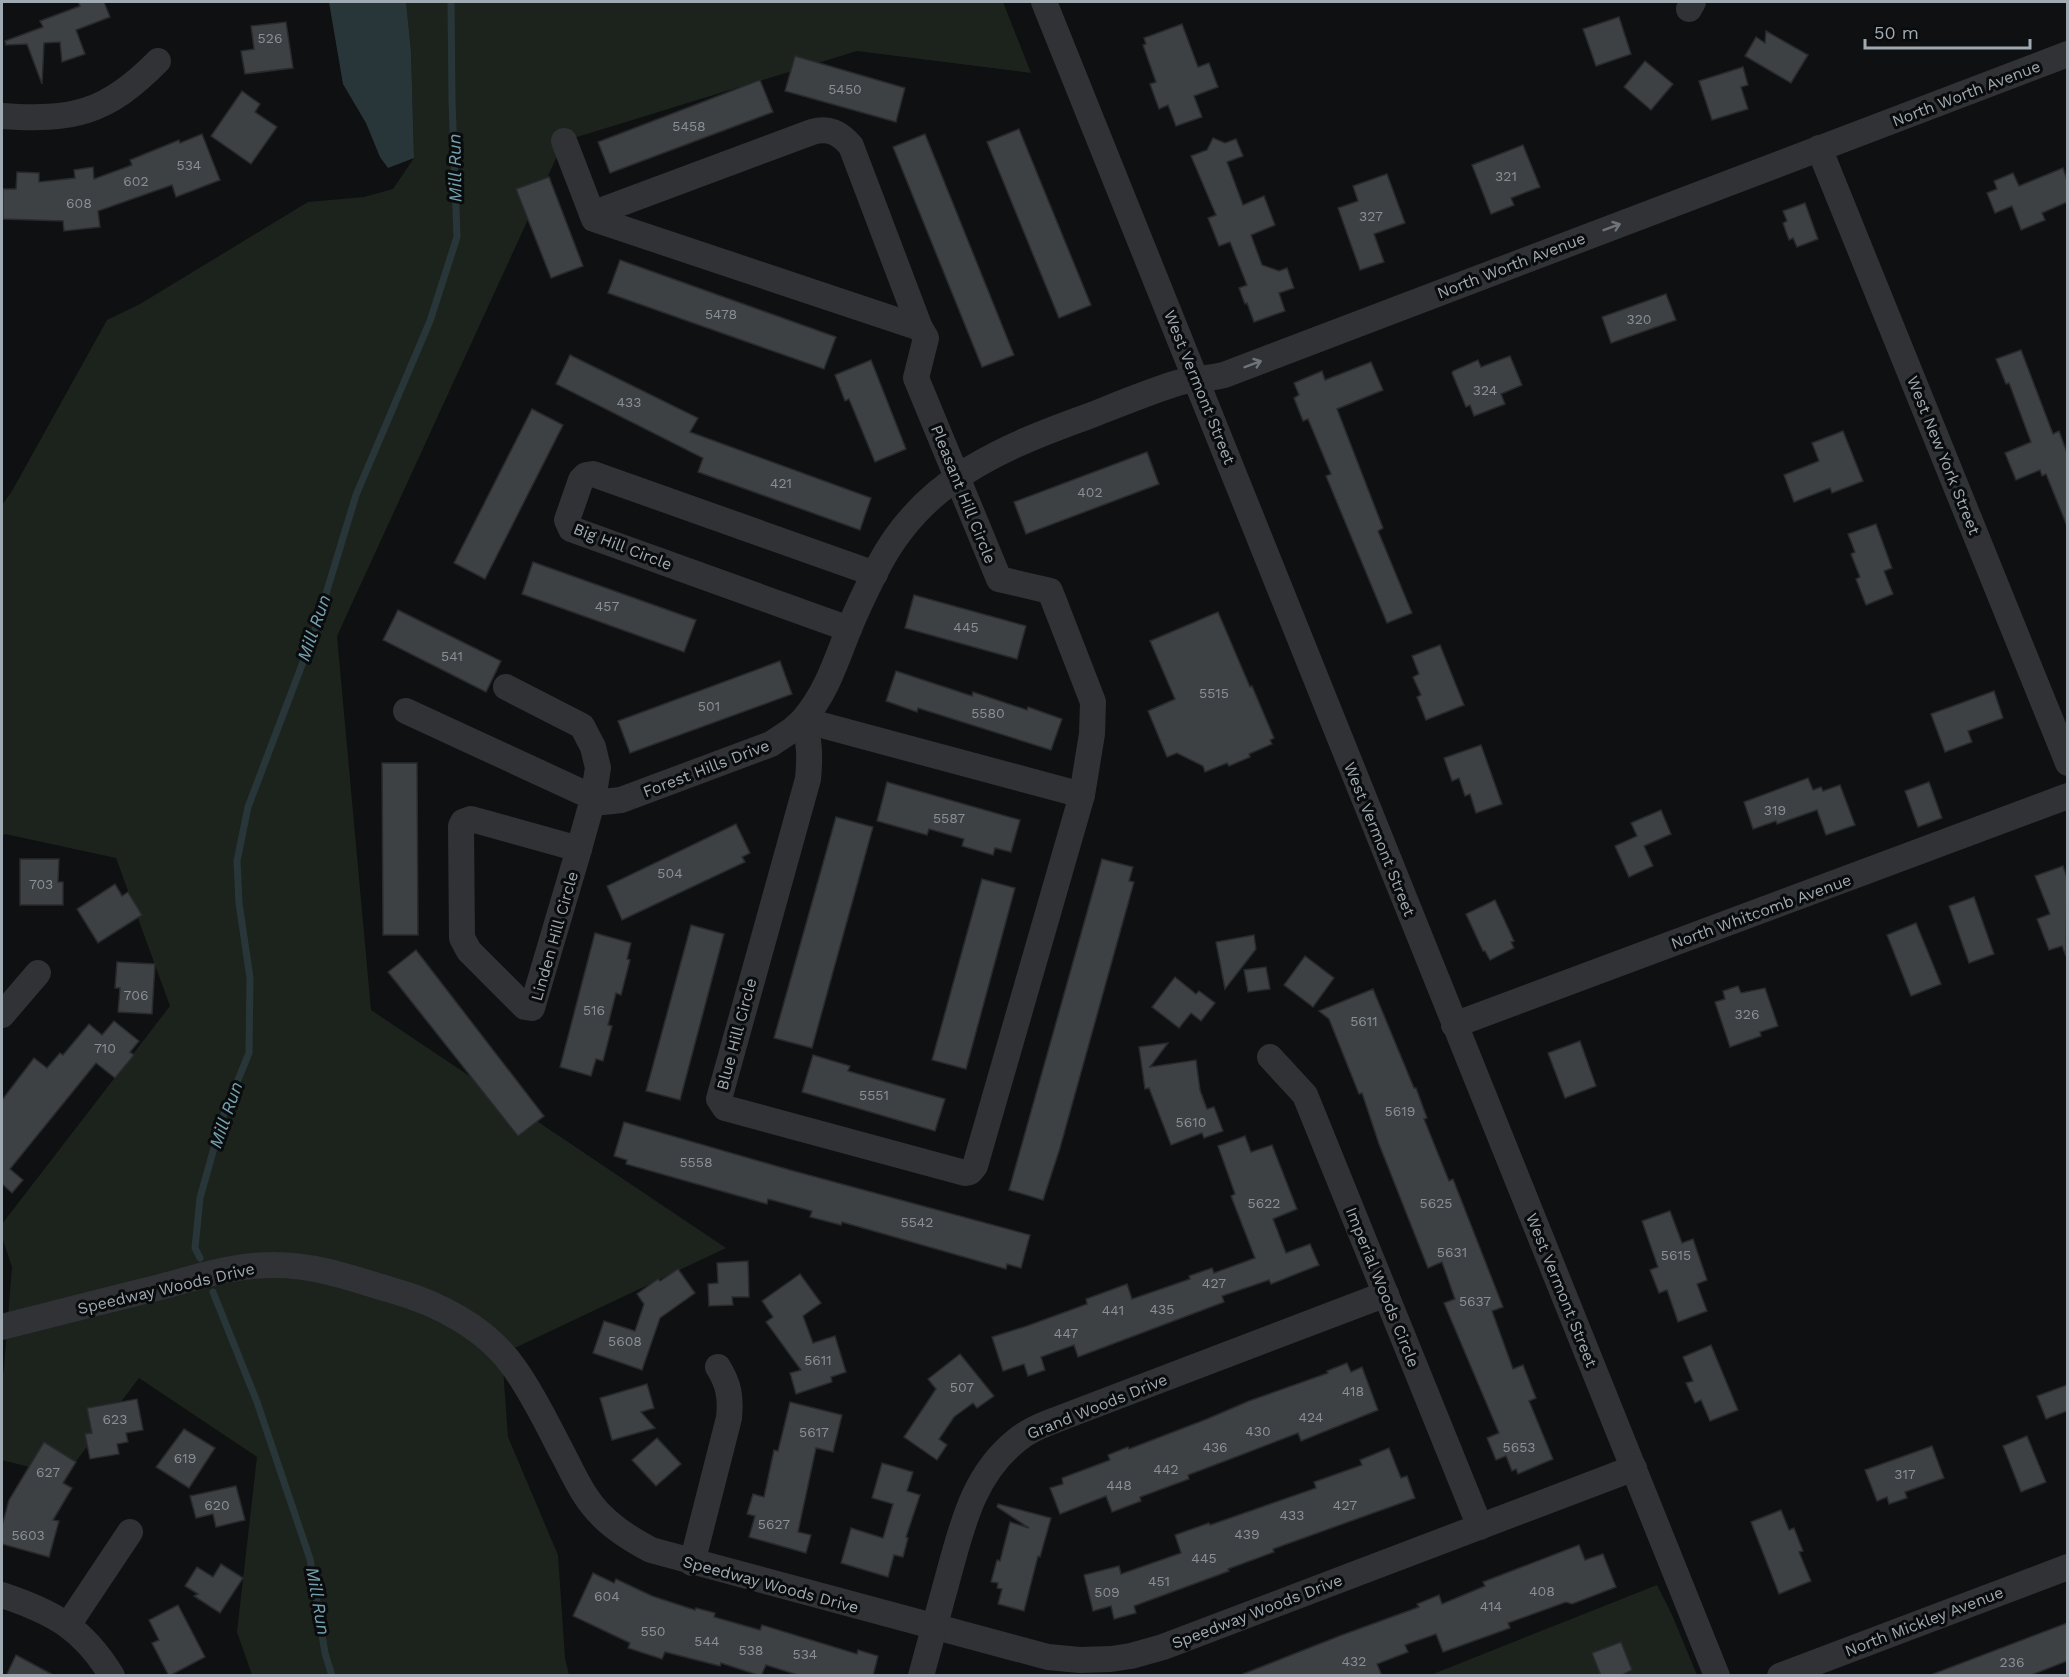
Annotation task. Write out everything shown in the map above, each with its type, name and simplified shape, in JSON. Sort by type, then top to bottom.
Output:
[{"type":"street","name":"West Vermont Street","points":[[1044,2],[1717,1676]]},
{"type":"street","name":"North Worth Avenue","points":[[958,478],[996,453],[1028,438],[1176,383],[1224,375],[2067,54]]},
{"type":"street","points":[[2,116],[52,117],[84,111],[121,94],[158,61]]},
{"type":"street","name":"Pleasant Hill Circle","points":[[592,214],[813,132],[828,130],[837,133],[850,146],[920,328],[926,338],[916,378],[999,579],[1050,591],[1093,702],[1092,734],[1082,795]]},
{"type":"street","points":[[564,141],[594,219],[920,328]]},
{"type":"street","name":"West New York Street","points":[[1820,148],[2067,763]]},
{"type":"street","name":"Big Hill Circle","points":[[849,629],[571,529],[567,520],[581,480],[586,475],[593,474],[875,574]]},
{"type":"street","points":[[958,478],[914,515],[890,547],[849,629],[829,681],[803,720],[1082,795]]},
{"type":"street","name":"Linden Hill Circle","points":[[506,687],[582,726],[593,747],[598,768],[593,799],[579,849],[535,1004],[529,1009],[466,947],[462,938],[461,826],[466,820],[471,819],[579,849]]},
{"type":"street","name":"Forest Hills Drive","points":[[406,711],[593,799],[610,802],[632,796],[771,744],[803,720]]},
{"type":"street","name":"Blue Hill Circle","points":[[803,720],[808,734],[810,757],[808,779],[719,1099],[725,1108],[960,1173],[970,1172],[975,1166],[1082,795]]},
{"type":"street","name":"North Whitcomb Avenue","points":[[1454,1025],[2067,796]]},
{"type":"street","points":[[2,1015],[38,973]]},
{"type":"street","name":"Imperial Woods Circle","points":[[1270,1057],[1305,1095],[1480,1527]]},
{"type":"street","name":"Speedway Woods Drive","points":[[2,1328],[225,1270],[267,1265],[320,1269],[425,1300],[471,1326],[509,1361],[527,1387],[582,1491],[601,1516],[616,1530],[651,1550],[692,1563],[1048,1657],[1101,1660],[1131,1656],[1163,1647],[1634,1468]]},
{"type":"street","name":"Grand Woods Drive","points":[[921,1676],[966,1511],[980,1482],[993,1464],[1016,1440],[1058,1419],[1386,1294]]},
{"type":"street","points":[[692,1563],[731,1403],[728,1382],[718,1367]]},
{"type":"street","points":[[68,1625],[130,1532]]},
{"type":"street","name":"North Mickley Avenue","points":[[1779,1676],[2067,1567]]},
{"type":"street","points":[[2,1595],[29,1604],[68,1625],[100,1655],[112,1676]]},
{"type":"shaded area","points":[[329,2],[406,2],[411,51],[414,158],[388,168],[380,157],[366,123],[343,84]]},
{"type":"shaded area","points":[[406,2],[1003,2],[1031,73],[857,51],[564,141],[337,636],[371,1010],[726,1248],[502,1354],[508,1437],[558,1555],[565,1658],[569,1675],[252,1675],[237,1632],[257,1457],[139,1378],[65,1476],[2,1460],[2,1379],[12,1267],[2,1237],[2,1224],[170,1006],[116,858],[5,834],[2,837],[2,505],[107,320],[140,304],[308,202],[364,197],[393,189],[414,158],[411,51]]},
{"type":"shaded area","points":[[1657,1585],[1697,1675],[1428,1676]]},
{"type":"building","points":[[78,2],[104,2],[110,17],[76,30],[85,54],[62,62],[60,42],[44,43],[42,84],[27,44],[6,45],[5,41],[43,27],[40,21],[80,6]]},
{"type":"building","points":[[1619,17],[1631,54],[1596,66],[1583,29]]},
{"type":"building","points":[[286,22],[293,68],[245,74],[241,51],[254,49],[251,26]]},
{"type":"building","points":[[1182,24],[1198,67],[1209,63],[1218,87],[1194,96],[1202,117],[1176,126],[1168,105],[1159,109],[1150,84],[1156,82],[1143,45],[1146,44],[1144,38]]},
{"type":"building","points":[[1766,31],[1808,55],[1791,83],[1745,56],[1756,37],[1765,43]]},
{"type":"building","points":[[795,56],[905,88],[896,122],[785,91]]},
{"type":"building","points":[[1645,61],[1673,84],[1651,110],[1624,87]]},
{"type":"building","points":[[1743,67],[1748,85],[1741,87],[1748,109],[1712,120],[1699,81]]},
{"type":"building","points":[[760,80],[773,112],[610,173],[598,142]]},
{"type":"building","points":[[242,91],[260,104],[255,112],[277,127],[251,164],[211,136]]},
{"type":"building","points":[[1019,129],[1091,305],[1059,318],[987,142]]},
{"type":"building","points":[[202,134],[220,180],[176,197],[172,185],[98,211],[100,227],[64,231],[63,221],[3,219],[3,189],[16,189],[17,172],[39,173],[39,182],[75,178],[74,170],[93,167],[94,179],[132,165],[130,160],[179,140],[180,143]]},
{"type":"building","points":[[925,134],[1014,355],[982,367],[893,147]]},
{"type":"building","points":[[1213,138],[1225,143],[1236,139],[1243,156],[1227,162],[1243,205],[1264,196],[1275,225],[1251,235],[1262,265],[1279,271],[1287,268],[1294,288],[1279,293],[1285,311],[1254,322],[1239,288],[1247,285],[1230,242],[1219,246],[1208,218],[1216,215],[1191,156],[1207,150]]},
{"type":"building","points":[[1523,145],[1540,187],[1511,198],[1514,205],[1491,214],[1472,165]]},
{"type":"building","points":[[2063,168],[2067,180],[2067,202],[2042,213],[2045,220],[2021,230],[2012,206],[1995,213],[1987,193],[1997,189],[1994,181],[2013,173],[2019,186]]},
{"type":"building","points":[[1387,174],[1405,223],[1374,234],[1384,262],[1360,270],[1338,208],[1358,201],[1353,186]]},
{"type":"building","points":[[549,177],[583,266],[551,278],[516,189]]},
{"type":"building","points":[[1805,203],[1818,239],[1797,247],[1793,238],[1789,240],[1783,223],[1787,221],[1783,211]]},
{"type":"building","points":[[620,260],[836,337],[824,369],[608,293]]},
{"type":"building","points":[[1666,294],[1676,320],[1611,343],[1602,317]]},
{"type":"building","points":[[2021,350],[2053,434],[2059,431],[2067,453],[2067,526],[2046,474],[2042,476],[2040,470],[2016,480],[2005,453],[2031,442],[2009,383],[2006,384],[1996,359]]},
{"type":"building","points":[[570,355],[698,418],[690,432],[871,498],[860,530],[698,472],[703,458],[556,384]]},
{"type":"building","points":[[1510,356],[1522,385],[1501,394],[1505,404],[1474,416],[1470,405],[1466,407],[1453,371],[1478,360],[1481,367]]},
{"type":"building","points":[[871,360],[906,449],[875,462],[849,399],[845,401],[835,375]]},
{"type":"building","points":[[1371,362],[1383,390],[1337,409],[1383,528],[1378,531],[1412,613],[1387,623],[1326,476],[1331,474],[1308,419],[1303,421],[1294,398],[1299,395],[1294,383],[1322,371],[1325,380]]},
{"type":"building","points":[[532,409],[563,425],[485,579],[454,563]]},
{"type":"building","points":[[1843,431],[1863,481],[1832,493],[1830,488],[1794,502],[1784,475],[1819,461],[1812,443]]},
{"type":"building","points":[[1147,452],[1159,484],[1026,534],[1014,502]]},
{"type":"building","points":[[1876,524],[1892,568],[1884,571],[1893,594],[1866,605],[1856,579],[1860,577],[1851,554],[1855,552],[1848,534]]},
{"type":"building","points":[[533,562],[696,620],[684,652],[522,594]]},
{"type":"building","points":[[914,595],[1026,626],[1017,659],[905,628]]},
{"type":"building","points":[[398,610],[501,661],[486,692],[383,640]]},
{"type":"building","points":[[1218,612],[1274,738],[1270,740],[1272,744],[1249,754],[1250,757],[1229,766],[1227,763],[1205,772],[1203,766],[1177,753],[1167,757],[1148,711],[1175,699],[1150,641]]},
{"type":"building","points":[[1440,645],[1464,705],[1426,720],[1417,697],[1421,695],[1413,677],[1419,674],[1412,656]]},
{"type":"building","points":[[780,661],[792,694],[630,753],[618,721]]},
{"type":"building","points":[[896,671],[972,696],[973,692],[1062,719],[1051,750],[918,708],[917,712],[886,701]]},
{"type":"building","points":[[1994,691],[2003,718],[1968,731],[1972,742],[1945,752],[1931,714]]},
{"type":"building","points":[[1481,745],[1502,804],[1476,813],[1470,794],[1465,796],[1459,778],[1452,781],[1444,758]]},
{"type":"building","points":[[382,763],[417,763],[418,935],[383,935]]},
{"type":"building","points":[[1808,778],[1813,790],[1821,787],[1823,791],[1840,785],[1855,825],[1826,835],[1817,810],[1777,824],[1776,821],[1753,829],[1744,802]]},
{"type":"building","points":[[887,782],[1020,820],[1011,852],[995,848],[993,855],[962,846],[964,839],[929,829],[927,835],[877,821]]},
{"type":"building","points":[[1929,782],[1942,818],[1918,827],[1905,791]]},
{"type":"building","points":[[1661,810],[1671,834],[1644,846],[1653,866],[1629,877],[1615,846],[1637,836],[1631,823]]},
{"type":"building","points":[[836,817],[873,827],[812,1048],[774,1038]]},
{"type":"building","points":[[736,824],[750,853],[742,857],[745,862],[622,920],[607,886]]},
{"type":"building","points":[[20,859],[59,859],[58,882],[63,882],[63,905],[20,905]]},
{"type":"building","points":[[1102,859],[1133,867],[1129,881],[1134,882],[1060,1148],[1043,1200],[1009,1190]]},
{"type":"building","points":[[2063,866],[2067,878],[2066,956],[2062,946],[2049,950],[2037,919],[2050,914],[2035,876]]},
{"type":"building","points":[[982,879],[1015,888],[966,1069],[932,1060]]},
{"type":"building","points":[[115,884],[122,896],[128,892],[142,915],[98,943],[77,909]]},
{"type":"building","points":[[1974,897],[1994,954],[1969,963],[1949,906]]},
{"type":"building","points":[[1495,900],[1514,941],[1511,942],[1514,948],[1490,960],[1483,951],[1466,914]]},
{"type":"building","points":[[1916,923],[1941,984],[1911,996],[1887,935]]},
{"type":"building","points":[[691,925],[724,934],[680,1100],[646,1091]]},
{"type":"building","points":[[595,933],[631,943],[627,959],[630,960],[621,995],[616,993],[608,1025],[612,1026],[603,1061],[596,1059],[591,1076],[560,1067]]},
{"type":"building","points":[[1254,935],[1256,949],[1225,989],[1216,942]]},
{"type":"building","points":[[416,950],[544,1116],[518,1136],[388,972]]},
{"type":"building","points":[[1305,956],[1334,978],[1313,1007],[1284,985]]},
{"type":"building","points":[[117,962],[155,964],[152,1014],[118,1012],[120,988],[115,988]]},
{"type":"building","points":[[1266,967],[1270,989],[1248,992],[1244,970]]},
{"type":"building","points":[[1175,977],[1196,994],[1199,991],[1215,1003],[1201,1021],[1191,1013],[1179,1028],[1152,1007]]},
{"type":"building","points":[[1738,986],[1741,993],[1765,988],[1778,1026],[1760,1032],[1761,1036],[1730,1047],[1715,1002],[1725,999],[1723,991]]},
{"type":"building","points":[[1373,989],[1414,1088],[1416,1088],[1427,1118],[1424,1119],[1449,1181],[1453,1179],[1503,1307],[1492,1311],[1513,1369],[1523,1365],[1536,1398],[1529,1401],[1553,1459],[1518,1474],[1516,1469],[1512,1471],[1506,1456],[1496,1460],[1487,1438],[1499,1433],[1444,1303],[1455,1299],[1442,1262],[1428,1268],[1379,1144],[1362,1093],[1359,1094],[1329,1019],[1319,1011]]},
{"type":"building","points":[[114,1021],[139,1041],[130,1052],[134,1055],[115,1078],[96,1063],[10,1169],[23,1180],[12,1193],[2,1184],[2,1100],[34,1058],[47,1068],[60,1053],[63,1055],[89,1024],[102,1035]]},
{"type":"building","points":[[1580,1041],[1596,1086],[1565,1098],[1548,1053]]},
{"type":"building","points":[[1168,1043],[1150,1067],[1196,1060],[1200,1090],[1207,1109],[1214,1107],[1223,1131],[1204,1138],[1202,1133],[1171,1145],[1149,1088],[1145,1089],[1139,1047]]},
{"type":"building","points":[[813,1055],[850,1066],[848,1071],[945,1099],[935,1131],[802,1092]]},
{"type":"building","points":[[624,1122],[1030,1235],[1021,1268],[1007,1264],[1006,1269],[842,1222],[841,1225],[810,1217],[812,1211],[768,1199],[767,1204],[626,1164],[627,1160],[614,1156]]},
{"type":"building","points":[[1245,1136],[1251,1152],[1272,1145],[1297,1209],[1273,1219],[1286,1253],[1310,1244],[1319,1265],[1271,1284],[1269,1280],[1222,1296],[1224,1302],[1078,1357],[1074,1345],[1041,1357],[1045,1370],[1028,1376],[1024,1364],[1003,1371],[992,1337],[1087,1304],[1086,1299],[1127,1284],[1132,1299],[1190,1279],[1189,1276],[1212,1268],[1214,1273],[1255,1258],[1231,1196],[1235,1194],[1218,1146]]},
{"type":"building","points":[[1670,1211],[1682,1243],[1693,1239],[1707,1280],[1697,1284],[1707,1311],[1678,1322],[1667,1290],[1659,1293],[1650,1270],[1658,1267],[1642,1221]]},
{"type":"building","points":[[748,1261],[749,1297],[732,1297],[733,1305],[709,1306],[708,1284],[718,1283],[717,1263]]},
{"type":"building","points":[[678,1269],[695,1293],[660,1318],[642,1370],[593,1353],[604,1321],[635,1331],[644,1304],[637,1294],[658,1279],[660,1281]]},
{"type":"building","points":[[800,1274],[821,1303],[803,1316],[813,1343],[835,1336],[846,1372],[831,1377],[832,1382],[796,1394],[790,1373],[801,1370],[766,1322],[773,1317],[762,1301]]},
{"type":"building","points":[[1711,1345],[1738,1410],[1710,1421],[1701,1400],[1695,1403],[1686,1383],[1693,1381],[1683,1357]]},
{"type":"building","points":[[960,1354],[994,1396],[977,1408],[973,1403],[954,1417],[939,1439],[947,1445],[937,1460],[904,1437],[936,1389],[928,1379]]},
{"type":"building","points":[[1347,1363],[1351,1372],[1362,1367],[1378,1410],[1301,1441],[1298,1433],[1188,1475],[1189,1479],[1140,1497],[1141,1501],[1112,1512],[1106,1496],[1060,1514],[1050,1488],[1063,1484],[1062,1478],[1110,1460],[1108,1455],[1328,1373],[1327,1371]]},
{"type":"building","points":[[647,1384],[654,1408],[641,1412],[655,1428],[612,1440],[600,1398]]},
{"type":"building","points":[[2067,1385],[2067,1411],[2046,1419],[2037,1396]]},
{"type":"building","points":[[137,1399],[143,1430],[126,1433],[128,1442],[117,1444],[119,1454],[90,1459],[85,1434],[92,1433],[87,1408]]},
{"type":"building","points":[[790,1402],[842,1415],[833,1452],[816,1448],[798,1532],[811,1535],[806,1553],[749,1537],[755,1516],[747,1514],[753,1494],[764,1497],[774,1450],[778,1451]]},
{"type":"building","points":[[184,1429],[215,1448],[189,1488],[156,1467]]},
{"type":"building","points":[[2027,1436],[2046,1482],[2021,1492],[2003,1446]]},
{"type":"building","points":[[657,1438],[681,1464],[656,1486],[632,1460]]},
{"type":"building","points":[[44,1442],[76,1462],[63,1483],[72,1488],[53,1520],[59,1521],[49,1557],[2,1544],[2,1526],[9,1500]]},
{"type":"building","points":[[1932,1446],[1944,1478],[1905,1492],[1907,1498],[1889,1504],[1887,1497],[1877,1501],[1865,1470]]},
{"type":"building","points":[[1389,1448],[1401,1478],[1407,1476],[1415,1498],[1273,1549],[1274,1552],[1228,1569],[1229,1571],[1134,1606],[1136,1613],[1114,1619],[1111,1606],[1093,1611],[1084,1575],[1119,1566],[1121,1574],[1181,1553],[1175,1535],[1316,1488],[1314,1482],[1362,1465],[1360,1460]]},
{"type":"building","points":[[882,1463],[913,1472],[907,1491],[920,1495],[906,1537],[908,1538],[903,1557],[894,1555],[888,1577],[841,1563],[851,1528],[883,1538],[893,1504],[872,1498]]},
{"type":"building","points":[[236,1486],[245,1520],[216,1527],[213,1514],[196,1518],[190,1496]]},
{"type":"building","points":[[998,1504],[1051,1518],[1040,1557],[1038,1556],[1024,1611],[998,1604],[1002,1589],[997,1588],[998,1583],[991,1582],[997,1560],[1000,1561],[1010,1522],[1029,1528],[997,1507]]},
{"type":"building","points":[[1781,1510],[1789,1530],[1794,1528],[1803,1551],[1799,1552],[1811,1581],[1779,1594],[1751,1522]]},
{"type":"building","points":[[1579,1545],[1585,1560],[1603,1554],[1616,1587],[1572,1604],[1566,1602],[1508,1623],[1510,1628],[1443,1652],[1436,1634],[1405,1645],[1408,1652],[1377,1664],[1382,1676],[1244,1676],[1243,1674],[1419,1607],[1417,1604],[1439,1595],[1442,1604],[1485,1586],[1483,1582]]},
{"type":"building","points":[[221,1564],[243,1578],[220,1613],[194,1596],[198,1594],[185,1586],[197,1567],[213,1577]]},
{"type":"building","points":[[593,1573],[614,1583],[616,1579],[652,1596],[695,1610],[696,1608],[715,1613],[714,1617],[760,1630],[762,1625],[857,1654],[858,1650],[878,1656],[873,1676],[801,1676],[766,1665],[761,1676],[721,1663],[720,1666],[665,1652],[662,1659],[628,1648],[630,1643],[573,1616]]},
{"type":"building","points":[[178,1605],[205,1657],[169,1676],[152,1643],[159,1640],[149,1620]]},
{"type":"building","points":[[2067,1623],[2067,1661],[2029,1676],[1933,1676],[1933,1674]]},
{"type":"building","points":[[1621,1642],[1632,1670],[1620,1676],[1601,1676],[1592,1653]]},
{"type":"building","points":[[16,1655],[55,1676],[6,1676]]},
{"type":"waterway","name":"Mill Run","points":[[200,1258],[195,1248],[200,1198],[222,1119],[249,1053],[250,978],[239,903],[237,861],[248,807],[314,633],[356,495],[430,321],[457,237],[451,2]]},
{"type":"waterway","name":"Mill Run","points":[[213,1292],[257,1402],[310,1559],[325,1653],[332,1676]]}]
